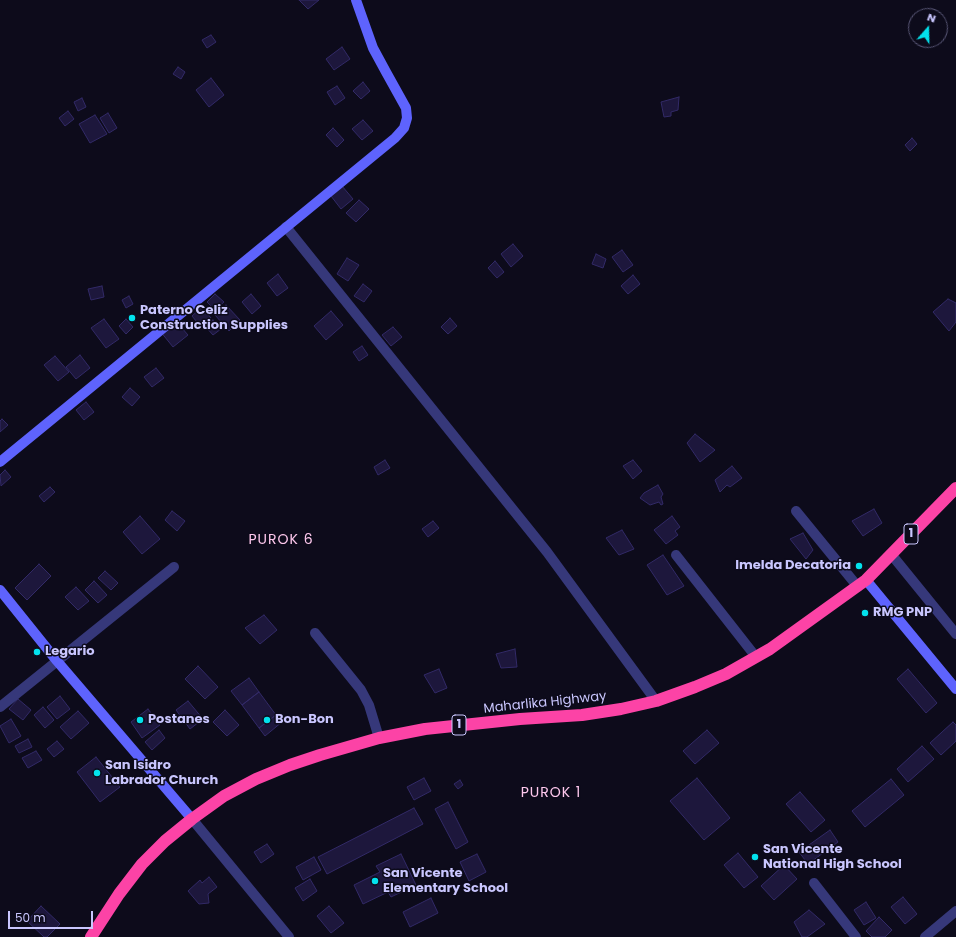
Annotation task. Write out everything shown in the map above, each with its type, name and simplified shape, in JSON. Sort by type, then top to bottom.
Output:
[{"type":"highway","name":"Maharlika Highway","points":[[91,937],[119,894],[142,864],[166,840],[224,796],[256,779],[320,755],[379,738],[425,729],[520,719],[582,715],[621,709],[656,701],[695,687],[726,674],[756,657],[789,636],[862,583],[956,488]]},
{"type":"street","points":[[0,462],[395,138],[404,128],[407,118],[406,108],[374,48],[356,0]]},
{"type":"street","points":[[286,227],[547,552],[656,701]]},
{"type":"street","points":[[796,511],[956,689]]},
{"type":"street","points":[[892,554],[956,634]]},
{"type":"street","points":[[676,555],[756,657]]},
{"type":"street","points":[[0,707],[174,567]]},
{"type":"street","points":[[0,590],[57,661],[192,819],[289,937]]},
{"type":"street","points":[[315,633],[361,690],[369,705],[379,738]]},
{"type":"street","points":[[814,883],[856,937]]},
{"type":"street","points":[[925,937],[956,911]]},
{"type":"building","points":[[299,0],[319,0],[308,9]]},
{"type":"building","points":[[211,35],[216,42],[207,48],[202,40]]},
{"type":"building","points":[[342,47],[350,59],[334,70],[326,59]]},
{"type":"building","points":[[178,67],[185,72],[181,79],[173,74]]},
{"type":"building","points":[[211,78],[224,95],[209,107],[196,90]]},
{"type":"building","points":[[363,82],[370,91],[361,99],[353,91]]},
{"type":"building","points":[[337,86],[345,98],[335,105],[327,92]]},
{"type":"building","points":[[679,97],[678,110],[671,112],[671,116],[664,117],[661,102]]},
{"type":"building","points":[[82,98],[86,107],[78,111],[74,102]]},
{"type":"building","points":[[68,111],[74,119],[65,126],[59,118]]},
{"type":"building","points":[[108,113],[117,128],[109,133],[100,118]]},
{"type":"building","points":[[95,115],[107,134],[90,143],[79,124]]},
{"type":"building","points":[[363,120],[373,131],[362,140],[352,129]]},
{"type":"building","points":[[333,128],[344,140],[337,147],[326,135]]},
{"type":"building","points":[[912,138],[917,144],[910,151],[905,145]]},
{"type":"building","points":[[342,186],[353,199],[341,209],[331,196]]},
{"type":"building","points":[[359,200],[369,209],[356,222],[346,213]]},
{"type":"building","points":[[513,244],[523,256],[511,267],[501,254]]},
{"type":"building","points":[[622,250],[633,265],[623,272],[612,257]]},
{"type":"building","points":[[596,254],[606,259],[603,268],[592,264]]},
{"type":"building","points":[[347,258],[359,265],[348,281],[337,274]]},
{"type":"building","points":[[495,261],[504,272],[497,278],[488,268]]},
{"type":"building","points":[[278,274],[288,288],[277,296],[267,283]]},
{"type":"building","points":[[633,275],[640,284],[628,294],[621,286]]},
{"type":"building","points":[[363,284],[372,291],[364,302],[354,296]]},
{"type":"building","points":[[102,286],[104,297],[91,300],[88,289]]},
{"type":"building","points":[[215,294],[224,302],[215,310],[207,302]]},
{"type":"building","points":[[251,294],[261,306],[252,314],[242,302]]},
{"type":"building","points":[[129,296],[133,304],[126,308],[122,300]]},
{"type":"building","points":[[948,299],[956,303],[956,322],[949,331],[933,312]]},
{"type":"building","points":[[226,305],[240,320],[229,331],[215,315]]},
{"type":"building","points":[[202,307],[211,318],[201,327],[192,316]]},
{"type":"building","points":[[331,311],[343,325],[326,340],[314,326]]},
{"type":"building","points":[[450,318],[457,326],[448,334],[441,327]]},
{"type":"building","points":[[104,319],[119,339],[106,348],[91,328]]},
{"type":"building","points":[[126,319],[133,327],[126,334],[119,326]]},
{"type":"building","points":[[174,319],[188,335],[173,347],[160,331]]},
{"type":"building","points":[[213,320],[221,329],[213,335],[205,326]]},
{"type":"building","points":[[393,327],[402,337],[391,346],[382,335]]},
{"type":"building","points":[[362,346],[368,355],[359,361],[353,352]]},
{"type":"building","points":[[80,355],[90,368],[76,379],[66,367]]},
{"type":"building","points":[[55,356],[69,372],[58,381],[44,365]]},
{"type":"building","points":[[156,368],[164,378],[152,387],[144,377]]},
{"type":"building","points":[[130,388],[140,397],[132,406],[122,397]]},
{"type":"building","points":[[86,402],[94,412],[84,420],[76,410]]},
{"type":"building","points":[[2,419],[8,425],[0,432],[0,421]]},
{"type":"building","points":[[695,434],[715,450],[700,462],[687,443]]},
{"type":"building","points":[[385,460],[390,468],[378,475],[374,467]]},
{"type":"building","points":[[633,460],[642,471],[633,479],[623,466]]},
{"type":"building","points":[[732,466],[742,478],[730,487],[727,485],[720,492],[715,480]]},
{"type":"building","points":[[5,470],[11,477],[1,486],[0,475]]},
{"type":"building","points":[[658,485],[663,494],[661,497],[663,504],[661,505],[659,502],[650,505],[640,498],[644,493]]},
{"type":"building","points":[[50,487],[55,492],[44,502],[39,496]]},
{"type":"building","points":[[874,509],[882,523],[863,536],[852,521]]},
{"type":"building","points":[[172,511],[185,521],[177,531],[165,520]]},
{"type":"building","points":[[140,516],[160,539],[142,554],[123,532]]},
{"type":"building","points":[[672,516],[680,527],[675,531],[678,535],[666,544],[654,530]]},
{"type":"building","points":[[433,521],[439,528],[428,537],[422,529]]},
{"type":"building","points":[[622,530],[634,549],[619,555],[606,538]]},
{"type":"building","points":[[803,533],[813,550],[806,559],[790,539]]},
{"type":"building","points":[[663,555],[684,586],[667,595],[647,565]]},
{"type":"building","points":[[39,564],[51,576],[27,600],[15,588]]},
{"type":"building","points":[[105,571],[118,583],[111,590],[98,578]]},
{"type":"building","points":[[94,581],[107,595],[98,603],[85,590]]},
{"type":"building","points":[[76,587],[89,601],[78,610],[65,597]]},
{"type":"building","points":[[264,615],[277,630],[260,644],[245,628]]},
{"type":"building","points":[[515,649],[517,667],[501,668],[496,654]]},
{"type":"building","points":[[198,666],[218,687],[205,699],[185,679]]},
{"type":"building","points":[[439,669],[447,688],[435,693],[424,675]]},
{"type":"building","points":[[908,669],[937,703],[926,713],[897,679]]},
{"type":"building","points":[[249,678],[259,692],[242,705],[231,691]]},
{"type":"building","points":[[259,692],[276,715],[259,728],[242,705]]},
{"type":"building","points":[[60,696],[70,709],[57,719],[47,707]]},
{"type":"building","points":[[18,699],[31,710],[23,720],[9,709]]},
{"type":"building","points":[[188,701],[203,719],[190,729],[176,710]]},
{"type":"building","points":[[43,707],[54,720],[45,728],[34,715]]},
{"type":"building","points":[[148,709],[160,725],[142,738],[131,722]]},
{"type":"building","points":[[225,710],[239,725],[227,736],[213,722]]},
{"type":"building","points":[[78,711],[89,723],[71,739],[60,727]]},
{"type":"building","points":[[276,715],[282,722],[265,736],[259,728]]},
{"type":"building","points":[[11,719],[21,736],[9,743],[0,726]]},
{"type":"building","points":[[953,722],[956,725],[956,741],[941,755],[930,743]]},
{"type":"building","points":[[159,730],[165,738],[152,750],[145,742]]},
{"type":"building","points":[[707,730],[719,743],[695,764],[683,751]]},
{"type":"building","points":[[28,739],[32,747],[19,753],[15,746]]},
{"type":"building","points":[[57,741],[64,749],[54,757],[47,749]]},
{"type":"building","points":[[922,746],[934,759],[908,782],[897,769]]},
{"type":"building","points":[[36,751],[42,760],[28,768],[22,758]]},
{"type":"building","points":[[96,757],[120,787],[100,802],[77,772]]},
{"type":"building","points":[[424,778],[431,791],[414,800],[407,787]]},
{"type":"building","points":[[697,778],[730,818],[704,840],[670,801]]},
{"type":"building","points":[[891,779],[904,795],[865,827],[852,811]]},
{"type":"building","points":[[460,780],[463,785],[458,789],[454,784]]},
{"type":"building","points":[[800,792],[825,820],[811,832],[786,804]]},
{"type":"building","points":[[448,802],[468,842],[456,849],[435,809]]},
{"type":"building","points":[[414,808],[423,824],[327,874],[318,857]]},
{"type":"building","points":[[830,830],[838,842],[808,864],[799,852]]},
{"type":"building","points":[[267,844],[274,854],[261,863],[254,852]]},
{"type":"building","points":[[738,853],[758,877],[744,888],[724,865]]},
{"type":"building","points":[[401,854],[416,885],[391,897],[388,892],[363,904],[354,885],[380,872],[376,866]]},
{"type":"building","points":[[477,854],[486,872],[469,881],[460,862]]},
{"type":"building","points":[[314,857],[321,870],[303,880],[296,867]]},
{"type":"building","points":[[784,865],[797,879],[774,900],[761,886]]},
{"type":"building","points":[[209,877],[217,887],[208,894],[209,903],[199,904],[188,891],[200,880],[202,883]]},
{"type":"building","points":[[310,879],[317,891],[303,901],[295,888]]},
{"type":"building","points":[[903,897],[917,914],[905,924],[891,907]]},
{"type":"building","points":[[431,898],[438,913],[410,927],[403,912]]},
{"type":"building","points":[[866,902],[876,918],[864,925],[854,910]]},
{"type":"building","points":[[41,906],[60,924],[47,937],[44,937],[27,921]]},
{"type":"building","points":[[329,906],[344,923],[331,933],[317,916]]},
{"type":"building","points":[[809,910],[825,924],[807,937],[802,937],[794,922]]},
{"type":"building","points":[[879,917],[892,930],[885,937],[872,937],[866,931]]},
{"type":"place","name":"Paterno Celiz Construction Supplies","points":[[132,318]]},
{"type":"place","name":"Imelda Decatoria","points":[[859,566]]},
{"type":"place","name":"RMG PNP","points":[[865,613]]},
{"type":"place","name":"Legario","points":[[37,652]]},
{"type":"place","name":"Postanes","points":[[140,720]]},
{"type":"place","name":"Bon-Bon","points":[[267,720]]},
{"type":"place","name":"San Isidro Labrador Church","points":[[97,773]]},
{"type":"place","name":"San Vicente National High School","points":[[755,857]]},
{"type":"place","name":"San Vicente Elementary School","points":[[375,881]]},
{"type":"district","name":"PUROK 6","points":[[281,540]]},
{"type":"district","name":"PUROK 1","points":[[551,793]]}]
